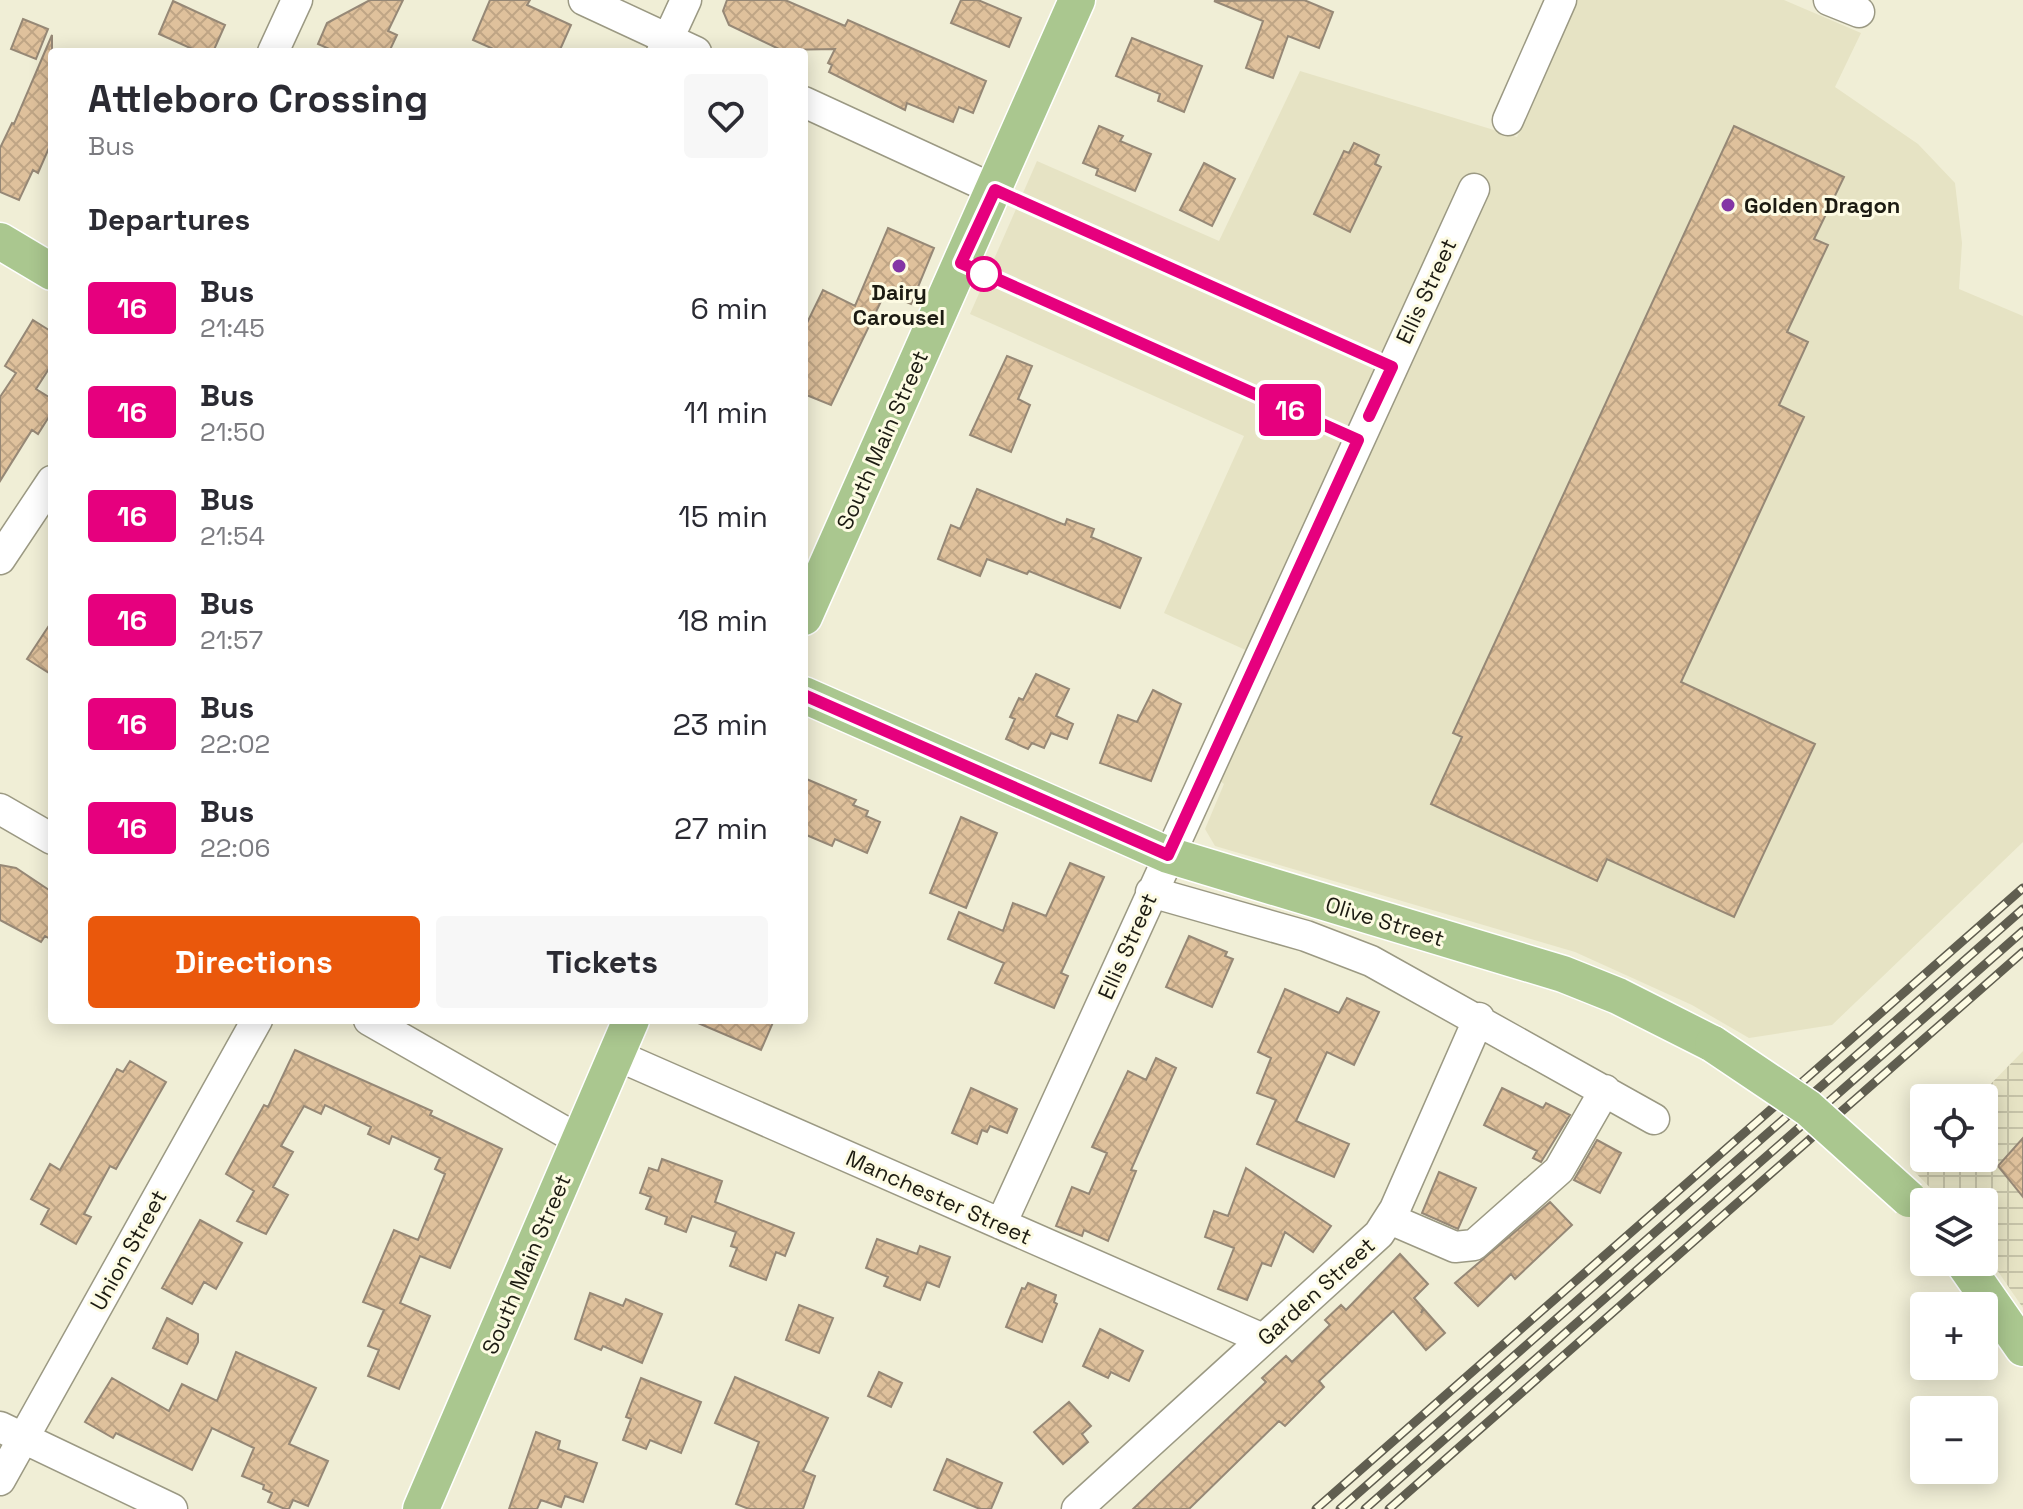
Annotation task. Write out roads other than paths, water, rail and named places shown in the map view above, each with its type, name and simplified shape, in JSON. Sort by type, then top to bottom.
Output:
[{"type":"main road","name":"South Main Street","points":[[808,608],[1077,0]]},
{"type":"main road","points":[[0,241],[48,270]]},
{"type":"main road","name":"Olive Street","points":[[808,697],[1168,855],[1563,974],[1618,996],[1713,1044],[1814,1113],[1910,1201]]},
{"type":"main road","name":"South Main Street","points":[[421,1509],[629,1024]]},
{"type":"main road","points":[[1973,1276],[2023,1348]]},
{"type":"street","points":[[275,48],[297,0]]},
{"type":"street","points":[[584,0],[665,45],[686,0]]},
{"type":"street","points":[[1508,120],[1561,0]]},
{"type":"street","points":[[1829,0],[1859,12]]},
{"type":"street","points":[[808,104],[995,190]]},
{"type":"street","name":"Ellis Street","points":[[1001,1224],[1474,189]]},
{"type":"street","points":[[0,559],[48,487]]},
{"type":"street","points":[[0,809],[48,837]]},
{"type":"street","name":"Olive Street","points":[[1151,892],[1341,948],[1479,1018],[1654,1119]]},
{"type":"street","name":"Garden Street","points":[[1077,1509],[1379,1234],[1390,1219],[1479,1018]]},
{"type":"street","name":"Union Street","points":[[0,1480],[12,1432],[255,1024]]},
{"type":"street","points":[[376,1024],[579,1140]]},
{"type":"street","name":"Manchester Street","points":[[616,1055],[1263,1339]]},
{"type":"street","points":[[1390,1219],[1455,1247],[1474,1245],[1559,1170],[1605,1090]]},
{"type":"street","points":[[12,1432],[172,1509]]},
{"type":"railway","points":[[1316,1509],[2023,888]]},
{"type":"railway","points":[[1340,1509],[2023,909]]},
{"type":"railway","points":[[1365,1509],[2023,931]]},
{"type":"railway","points":[[1389,1509],[2023,952]]},
{"type":"place","name":"Golden Dragon","points":[[1728,205]]},
{"type":"place","name":"Dairy Carousel","points":[[899,266]]}]
